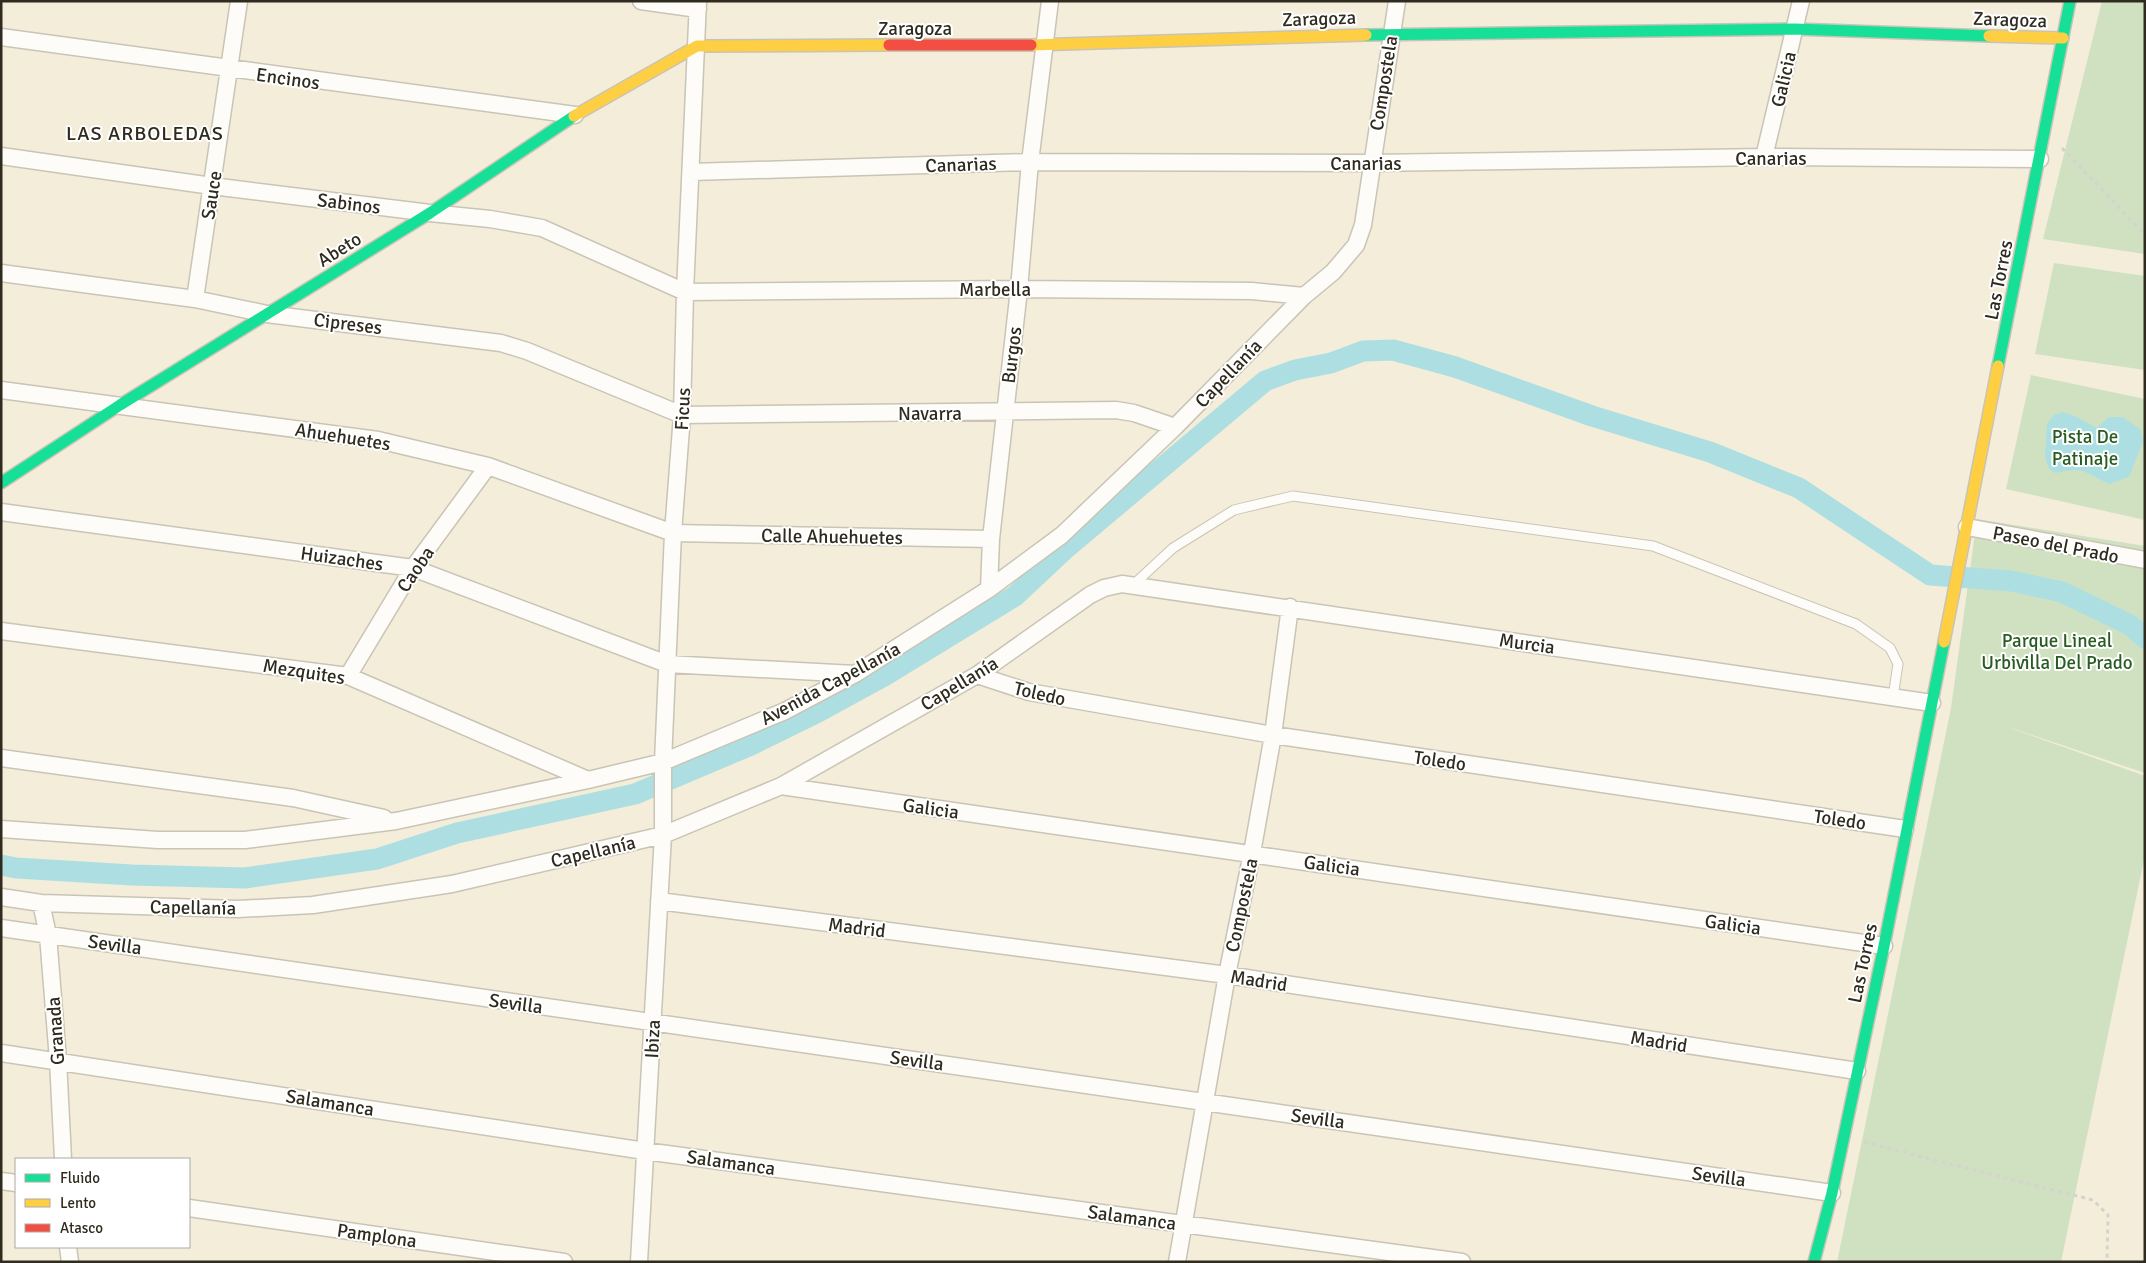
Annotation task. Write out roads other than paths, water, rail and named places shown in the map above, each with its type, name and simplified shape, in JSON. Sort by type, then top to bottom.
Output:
[{"type":"street","name":"Sauce","points":[[194,299],[230,70],[238,1]]},
{"type":"street","points":[[641,1],[698,5]]},
{"type":"street","name":"Burgos","points":[[989,589],[991,539],[1019,289],[1030,162],[1050,1]]},
{"type":"street","name":"Compostela","points":[[1363,225],[1397,1]]},
{"type":"street","name":"Galicia","points":[[1764,157],[1800,1]]},
{"type":"street","name":"Las Torres","points":[[1814,1262],[1832,1193],[1884,946],[2070,1]]},
{"type":"street","name":"Ficus","points":[[663,817],[667,664],[673,533],[682,415],[685,292],[698,5]]},
{"type":"street","name":"Zaragoza","points":[[697,46],[1045,45],[1391,34],[1795,29],[2063,38]]},
{"type":"street","name":"Encinos","points":[[1,37],[230,70],[575,115]]},
{"type":"street","name":"Abeto","points":[[1,482],[120,405],[430,213],[575,115],[697,46]]},
{"type":"street","name":"Sabinos","points":[[1,156],[212,186],[430,213],[490,218],[542,228],[685,292]]},
{"type":"street","name":"Canarias","points":[[691,172],[1030,162],[1372,164],[1764,157],[2040,158]]},
{"type":"street","name":"Capellanía","points":[[989,589],[1062,535],[1175,427],[1304,296],[1333,272],[1356,245],[1363,225]]},
{"type":"street","name":"Cipreses","points":[[1,273],[194,299],[267,314],[477,338],[501,343],[526,351],[682,415]]},
{"type":"street","name":"Marbella","points":[[685,292],[1019,289],[1252,291],[1304,296]]},
{"type":"street","name":"Ahuehuetes","points":[[1,390],[378,440],[488,466],[673,533]]},
{"type":"street","name":"Navarra","points":[[682,415],[1004,413],[1116,410],[1134,413],[1175,427]]},
{"type":"street","name":"Caoba","points":[[348,676],[413,568],[488,466]]},
{"type":"street","name":"Huizaches","points":[[1,512],[413,568],[667,664],[855,674]]},
{"type":"street","name":"Paseo del Prado","points":[[1967,527],[2145,560]]},
{"type":"street","name":"Calle Ahuehuetes","points":[[673,533],[991,539]]},
{"type":"street","name":"Capellanía","points":[[1,897],[41,903],[238,909],[313,905],[452,884],[663,835],[781,786],[977,675],[1090,595],[1104,588],[1127,584]]},
{"type":"street","name":"Murcia","points":[[1127,584],[1932,703]]},
{"type":"street","name":"Avenida Capellanía","points":[[663,768],[785,711],[855,674],[989,589]]},
{"type":"street","name":"Compostela","points":[[1177,1262],[1226,975],[1252,853],[1273,735],[1290,607]]},
{"type":"street","name":"Mezquites","points":[[1,631],[348,676],[588,780]]},
{"type":"street","name":"Toledo","points":[[977,675],[1029,692],[1273,735],[1906,829]]},
{"type":"street","points":[[1,758],[293,798],[396,821]]},
{"type":"street","points":[[1,829],[158,840],[245,840],[396,821],[588,780],[663,768]]},
{"type":"street","name":"Galicia","points":[[781,786],[1884,946]]},
{"type":"street","name":"Ibiza","points":[[639,1262],[660,901],[663,817]]},
{"type":"street","name":"Madrid","points":[[660,901],[1226,975],[1857,1071]]},
{"type":"street","name":"Granada","points":[[41,903],[48,935],[58,1060],[63,1158]]},
{"type":"street","name":"Sevilla","points":[[1,928],[1832,1193]]},
{"type":"street","name":"Salamanca","points":[[1,1052],[645,1151],[1462,1262]]},
{"type":"street","points":[[1,1181],[15,1183]]},
{"type":"street","name":"Pamplona","points":[[190,1208],[564,1262]]},
{"type":"street","points":[[68,1248],[70,1262]]},
{"type":"lane","points":[[1127,584],[1174,548],[1234,510],[1293,496],[1653,546],[1856,624],[1890,648],[1898,664],[1893,697]]},
{"type":"water","points":[[2063,412],[2097,428],[2109,417],[2123,417],[2141,430],[2143,442],[2129,477],[2109,484],[2083,471],[2073,470],[2055,473],[2049,469],[2045,457],[2047,424],[2054,415]]},
{"type":"waterway","points":[[1,865],[16,868],[132,875],[245,878],[377,859],[457,833],[635,794],[751,745],[818,712],[884,676],[1015,596],[1064,550],[1265,381],[1295,370],[1331,363],[1363,351],[1393,350],[1455,367],[1592,416],[1710,452],[1799,488],[1930,575],[2011,581],[2062,592],[2130,625],[2145,638]]},
{"type":"district","name":"LAS ARBOLEDAS","points":[[145,133]]},
{"type":"park label","name":"Pista De Patinaje","points":[[2085,447]]},
{"type":"park label","name":"Parque Lineal Urbivilla Del Prado","points":[[2057,651]]}]
